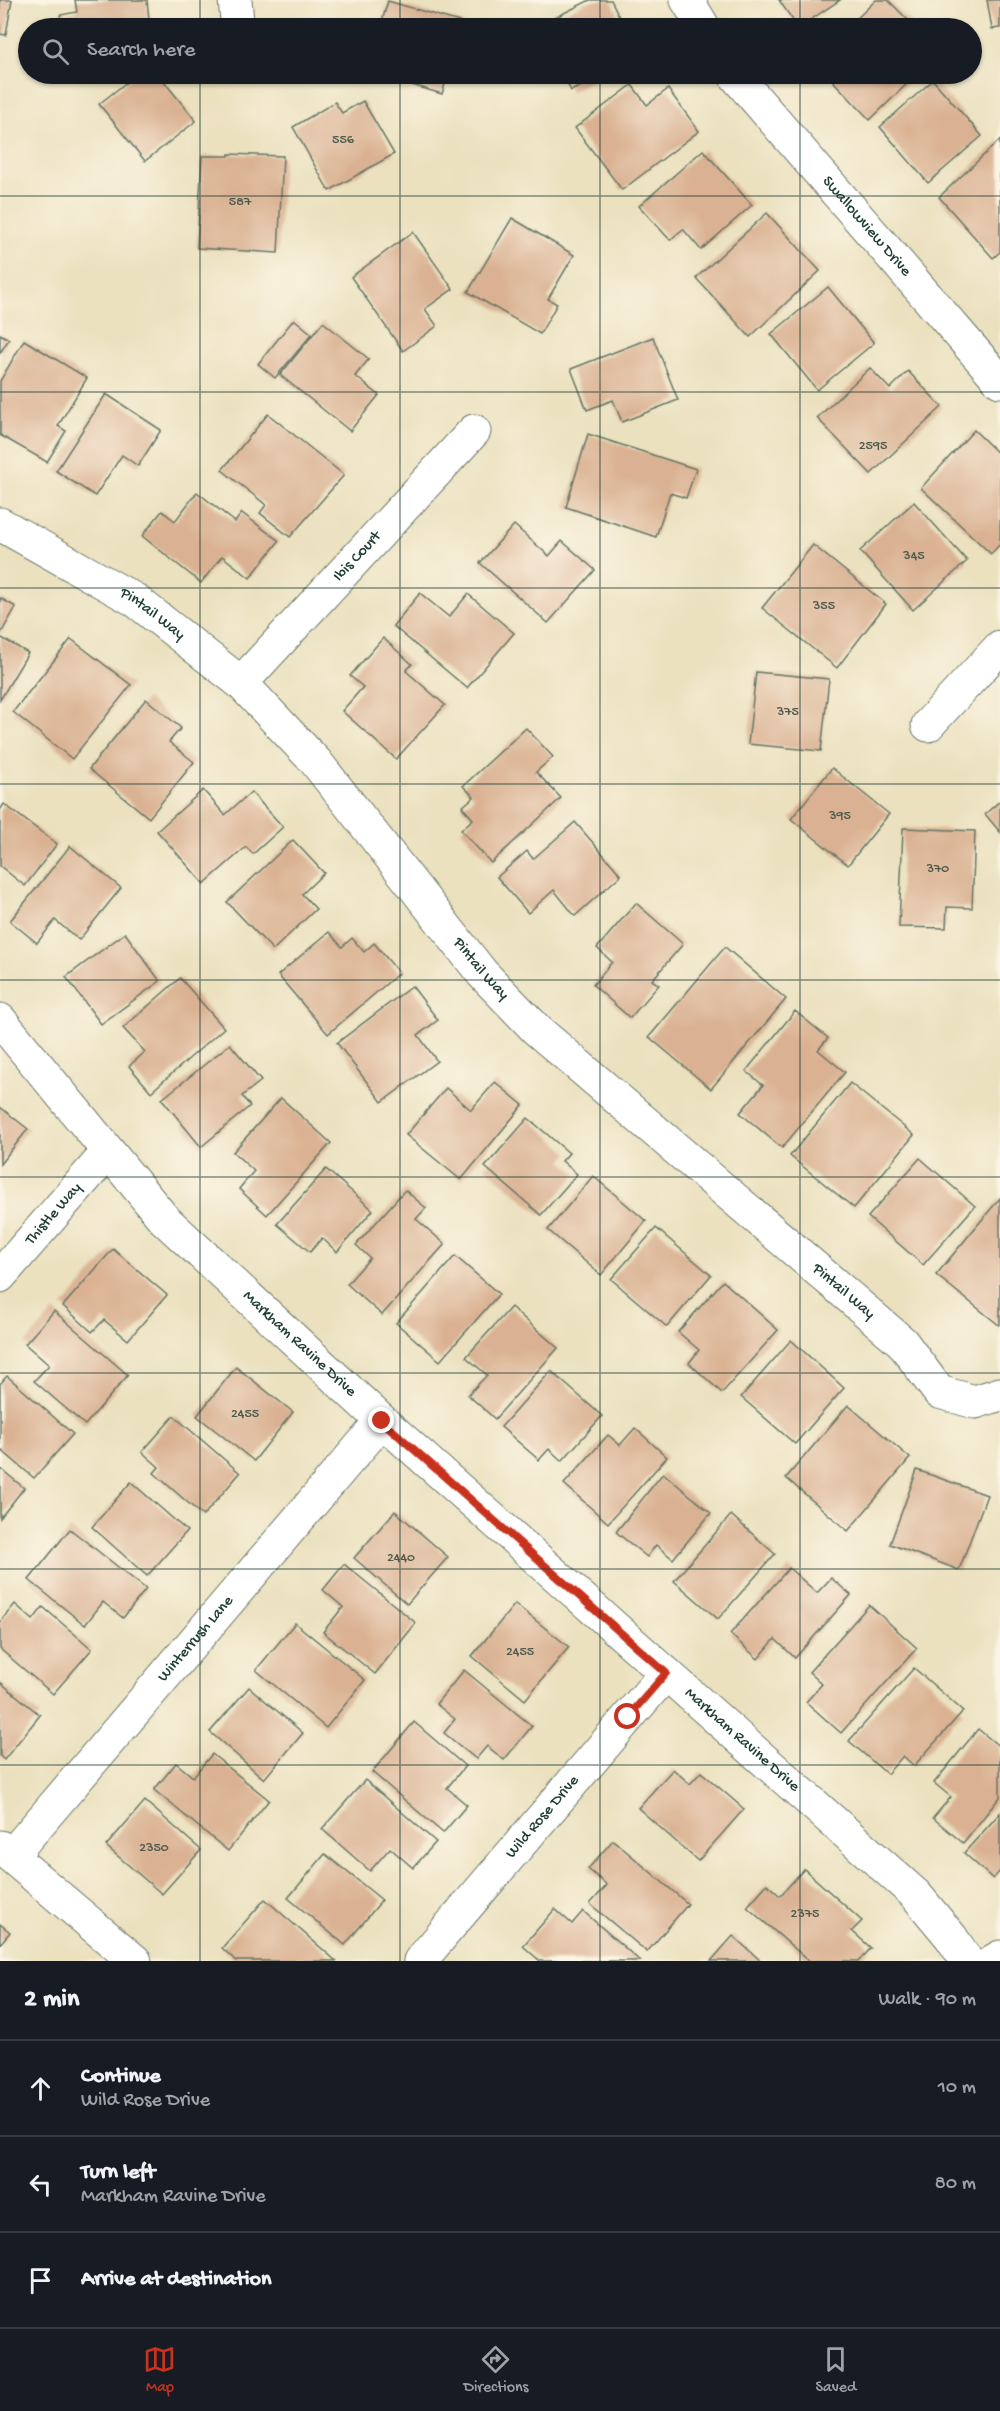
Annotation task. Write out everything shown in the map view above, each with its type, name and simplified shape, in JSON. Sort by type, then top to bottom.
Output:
[{"type":"street","points":[[687,0],[698,18]]},
{"type":"street","name":"Swallowview Drive","points":[[743,84],[1000,381]]},
{"type":"street","name":"Ibis Court","points":[[241,683],[474,430]]},
{"type":"street","name":"Pintail Way","points":[[0,524],[135,600],[241,683],[316,762],[482,973],[537,1030],[902,1342],[939,1392],[987,1398]]},
{"type":"street","points":[[928,725],[1000,647]]},
{"type":"street","name":"Markham Ravine Drive","points":[[0,1020],[164,1219],[382,1421],[916,1895],[951,1937],[967,1961]]},
{"type":"street","name":"Thistle Way","points":[[0,1276],[108,1152]]},
{"type":"street","name":"Winterrush Lane","points":[[5,1852],[382,1421]]},
{"type":"street","name":"Wild Rose Drive","points":[[420,1961],[666,1673]]},
{"type":"street","points":[[5,1852],[135,1961]]},
{"type":"street","points":[[993,1961],[1000,1957]]},
{"type":"building","points":[[0,0],[12,0],[6,35],[0,34]]},
{"type":"building","points":[[75,0],[147,0],[149,18],[60,18],[60,15],[77,12]]},
{"type":"building","points":[[590,0],[611,0],[620,18],[554,18]]},
{"type":"building","points":[[779,0],[840,0],[813,18],[791,18]]},
{"type":"building","points":[[876,0],[888,0],[906,18],[857,18]]},
{"type":"building","points":[[987,0],[1000,0],[1000,28],[992,29]]},
{"type":"building","points":[[388,1],[446,18],[383,18]]},
{"type":"building","points":[[124,84],[166,84],[196,121],[145,161],[99,104]]},
{"type":"building","points":[[409,84],[445,84],[442,94]]},
{"type":"building","points":[[568,84],[585,84],[571,91]]},
{"type":"building","points":[[836,84],[907,84],[870,120]]},
{"type":"building","points":[[928,84],[936,84],[982,136],[928,183],[880,127]]},
{"type":"building","points":[[632,85],[647,105],[668,89],[699,131],[622,190],[575,128]]},
{"type":"building","points":[[363,101],[394,154],[329,191],[293,127],[335,102],[342,113]]},
{"type":"building","points":[[1000,140],[1000,252],[993,258],[939,197]]},
{"type":"building","points":[[703,150],[752,205],[701,250],[683,229],[670,240],[639,206]]},
{"type":"building","points":[[229,154],[283,156],[278,253],[197,248],[202,156],[229,156]]},
{"type":"building","points":[[767,213],[820,271],[750,337],[696,278]]},
{"type":"building","points":[[512,218],[574,255],[548,299],[557,304],[540,334],[468,292]]},
{"type":"building","points":[[413,232],[453,289],[425,309],[437,326],[403,351],[351,277]]},
{"type":"building","points":[[828,287],[874,343],[817,390],[771,334]]},
{"type":"building","points":[[294,319],[312,334],[275,378],[258,364]]},
{"type":"building","points":[[323,322],[369,359],[355,376],[379,395],[350,431],[280,375]]},
{"type":"building","points":[[0,334],[9,339],[0,353]]},
{"type":"building","points":[[653,337],[678,400],[622,422],[613,400],[587,410],[571,369]]},
{"type":"building","points":[[24,340],[87,378],[58,426],[66,431],[47,462],[0,435],[0,381]]},
{"type":"building","points":[[870,368],[890,389],[908,371],[942,407],[871,474],[817,418]]},
{"type":"building","points":[[106,394],[161,430],[138,466],[122,455],[95,496],[56,471]]},
{"type":"building","points":[[268,414],[344,475],[290,537],[260,513],[266,505],[222,470]]},
{"type":"building","points":[[974,430],[1000,455],[1000,544],[991,554],[921,488]]},
{"type":"building","points":[[588,434],[696,469],[686,498],[670,493],[656,537],[566,507]]},
{"type":"building","points":[[197,492],[235,522],[242,513],[279,541],[250,578],[222,556],[201,583],[142,536],[162,511],[175,521]]},
{"type":"building","points":[[914,502],[967,561],[913,610],[860,551]]},
{"type":"building","points":[[514,525],[549,556],[562,541],[595,570],[548,623],[480,563]]},
{"type":"building","points":[[813,545],[886,604],[837,668],[762,608]]},
{"type":"building","points":[[420,593],[449,617],[468,594],[514,633],[467,688],[393,626]]},
{"type":"building","points":[[0,598],[16,607],[0,635]]},
{"type":"building","points":[[0,637],[28,653],[0,700]]},
{"type":"building","points":[[383,638],[412,664],[406,671],[445,705],[396,759],[342,711],[363,687],[350,676]]},
{"type":"building","points":[[71,639],[131,685],[72,759],[13,712]]},
{"type":"building","points":[[756,672],[829,679],[821,751],[748,744]]},
{"type":"building","points":[[146,699],[181,728],[169,742],[194,762],[149,818],[89,769]]},
{"type":"building","points":[[526,728],[553,757],[536,772],[561,798],[491,863],[461,830],[473,819],[462,807],[474,797],[463,786]]},
{"type":"building","points":[[832,768],[889,814],[848,865],[791,819]]},
{"type":"building","points":[[203,790],[225,815],[251,792],[283,827],[253,854],[246,847],[204,884],[157,831]]},
{"type":"building","points":[[1000,801],[1000,832],[985,814]]},
{"type":"building","points":[[4,804],[57,844],[25,886],[0,866],[0,810]]},
{"type":"building","points":[[575,822],[621,875],[575,916],[554,890],[528,913],[497,877],[527,851],[533,859]]},
{"type":"building","points":[[903,828],[975,831],[972,908],[947,907],[946,928],[899,927]]},
{"type":"building","points":[[293,840],[324,873],[302,894],[316,909],[273,950],[227,902]]},
{"type":"building","points":[[70,846],[121,888],[79,940],[55,920],[37,943],[10,921]]},
{"type":"building","points":[[636,903],[683,944],[652,980],[659,985],[630,1018],[593,985],[612,962],[597,948]]},
{"type":"building","points":[[329,932],[342,947],[352,938],[364,952],[374,943],[399,973],[328,1034],[278,975]]},
{"type":"building","points":[[125,933],[160,981],[101,1024],[66,977]]},
{"type":"building","points":[[725,947],[786,999],[711,1089],[649,1037]]},
{"type":"building","points":[[180,978],[224,1028],[151,1092],[129,1066],[145,1052],[123,1028]]},
{"type":"building","points":[[412,986],[438,1020],[418,1035],[437,1061],[382,1102],[337,1043]]},
{"type":"building","points":[[795,1011],[828,1038],[818,1050],[845,1072],[782,1148],[740,1113],[763,1085],[746,1071]]},
{"type":"building","points":[[230,1044],[261,1081],[242,1096],[250,1106],[201,1147],[162,1099]]},
{"type":"building","points":[[495,1082],[523,1105],[461,1180],[406,1135],[446,1088],[471,1110]]},
{"type":"building","points":[[850,1083],[914,1135],[854,1208],[790,1156]]},
{"type":"building","points":[[281,1098],[331,1143],[267,1215],[239,1189],[254,1171],[233,1152]]},
{"type":"building","points":[[0,1107],[28,1129],[0,1164]]},
{"type":"building","points":[[528,1118],[569,1153],[562,1161],[577,1174],[541,1215],[485,1167]]},
{"type":"building","points":[[920,1158],[975,1206],[923,1265],[868,1217]]},
{"type":"building","points":[[326,1169],[373,1210],[337,1252],[322,1238],[310,1252],[277,1224]]},
{"type":"building","points":[[593,1176],[646,1221],[601,1275],[548,1230]]},
{"type":"building","points":[[405,1190],[426,1208],[416,1219],[445,1244],[382,1315],[347,1284],[370,1258],[356,1245]]},
{"type":"building","points":[[1000,1198],[1000,1324],[999,1325],[936,1275]]},
{"type":"building","points":[[656,1228],[711,1275],[667,1327],[611,1279]]},
{"type":"building","points":[[113,1249],[167,1295],[128,1340],[104,1320],[92,1332],[63,1306]]},
{"type":"building","points":[[455,1256],[499,1294],[440,1361],[396,1323]]},
{"type":"building","points":[[723,1281],[778,1330],[722,1393],[689,1363],[699,1350],[678,1332]]},
{"type":"building","points":[[511,1307],[558,1348],[495,1419],[468,1395],[487,1375],[466,1357]]},
{"type":"building","points":[[54,1311],[128,1375],[85,1425],[34,1381],[49,1365],[25,1344]]},
{"type":"building","points":[[791,1340],[844,1388],[795,1444],[741,1397]]},
{"type":"building","points":[[236,1367],[293,1412],[254,1461],[197,1416]]},
{"type":"building","points":[[551,1371],[602,1416],[562,1461],[549,1449],[539,1460],[501,1427]]},
{"type":"building","points":[[7,1376],[73,1434],[34,1478],[0,1449],[0,1384]]},
{"type":"building","points":[[848,1405],[910,1458],[848,1531],[786,1478]]},
{"type":"building","points":[[174,1416],[240,1473],[203,1516],[154,1473],[159,1467],[142,1452]]},
{"type":"building","points":[[635,1428],[667,1457],[608,1523],[564,1484],[608,1435],[620,1445]]},
{"type":"building","points":[[0,1468],[24,1488],[0,1518]]},
{"type":"building","points":[[917,1470],[987,1495],[959,1570],[890,1544]]},
{"type":"building","points":[[663,1473],[711,1513],[673,1559],[656,1545],[647,1557],[616,1532]]},
{"type":"building","points":[[131,1482],[187,1531],[147,1576],[92,1527]]},
{"type":"building","points":[[395,1511],[448,1557],[407,1604],[354,1558]]},
{"type":"building","points":[[731,1515],[775,1554],[718,1619],[674,1581]]},
{"type":"building","points":[[70,1529],[146,1589],[123,1618],[103,1602],[85,1625],[29,1580]]},
{"type":"building","points":[[344,1564],[416,1623],[375,1674],[323,1632],[343,1607],[323,1590]]},
{"type":"building","points":[[789,1568],[817,1593],[831,1578],[851,1595],[795,1658],[775,1639],[758,1659],[730,1634]]},
{"type":"building","points":[[15,1604],[33,1620],[43,1607],[92,1649],[53,1694],[0,1649],[0,1622]]},
{"type":"building","points":[[515,1604],[569,1647],[525,1700],[472,1656]]},
{"type":"building","points":[[869,1605],[917,1648],[841,1733],[806,1702],[822,1684],[809,1672]]},
{"type":"building","points":[[295,1623],[365,1680],[326,1728],[256,1670]]},
{"type":"building","points":[[914,1668],[963,1711],[914,1766],[903,1756],[887,1774],[849,1741]]},
{"type":"building","points":[[464,1670],[532,1726],[504,1760],[487,1746],[476,1759],[444,1733],[455,1719],[436,1704]]},
{"type":"building","points":[[0,1682],[40,1715],[4,1760],[0,1756]]},
{"type":"building","points":[[249,1687],[303,1733],[264,1779],[210,1732]]},
{"type":"building","points":[[414,1722],[465,1766],[447,1788],[467,1805],[443,1833],[372,1772]]},
{"type":"building","points":[[978,1729],[1000,1747],[1000,1797],[963,1843],[933,1818],[951,1797],[934,1783]]},
{"type":"building","points":[[212,1754],[269,1800],[228,1851],[154,1790],[176,1763],[193,1777]]},
{"type":"building","points":[[673,1769],[690,1784],[701,1772],[744,1809],[698,1861],[638,1808]]},
{"type":"building","points":[[365,1780],[436,1842],[413,1868],[390,1848],[370,1871],[322,1829]]},
{"type":"building","points":[[145,1801],[201,1850],[162,1894],[106,1846]]},
{"type":"building","points":[[1000,1813],[1000,1871],[993,1879],[964,1853]]},
{"type":"building","points":[[613,1840],[688,1904],[647,1952],[590,1904],[607,1885],[588,1869]]},
{"type":"building","points":[[325,1854],[382,1900],[345,1945],[288,1898]]},
{"type":"building","points":[[804,1869],[862,1921],[852,1931],[871,1948],[859,1961],[809,1961],[747,1907],[767,1884],[780,1896]]},
{"type":"building","points":[[265,1899],[336,1961],[236,1961],[222,1948]]},
{"type":"building","points":[[555,1909],[572,1924],[583,1911],[640,1961],[540,1961],[523,1946]]},
{"type":"building","points":[[0,1924],[10,1932],[0,1944]]},
{"type":"building","points":[[733,1936],[761,1961],[711,1961]]},
{"type":"route","points":[[382,1421],[666,1673],[628,1717]]}]
